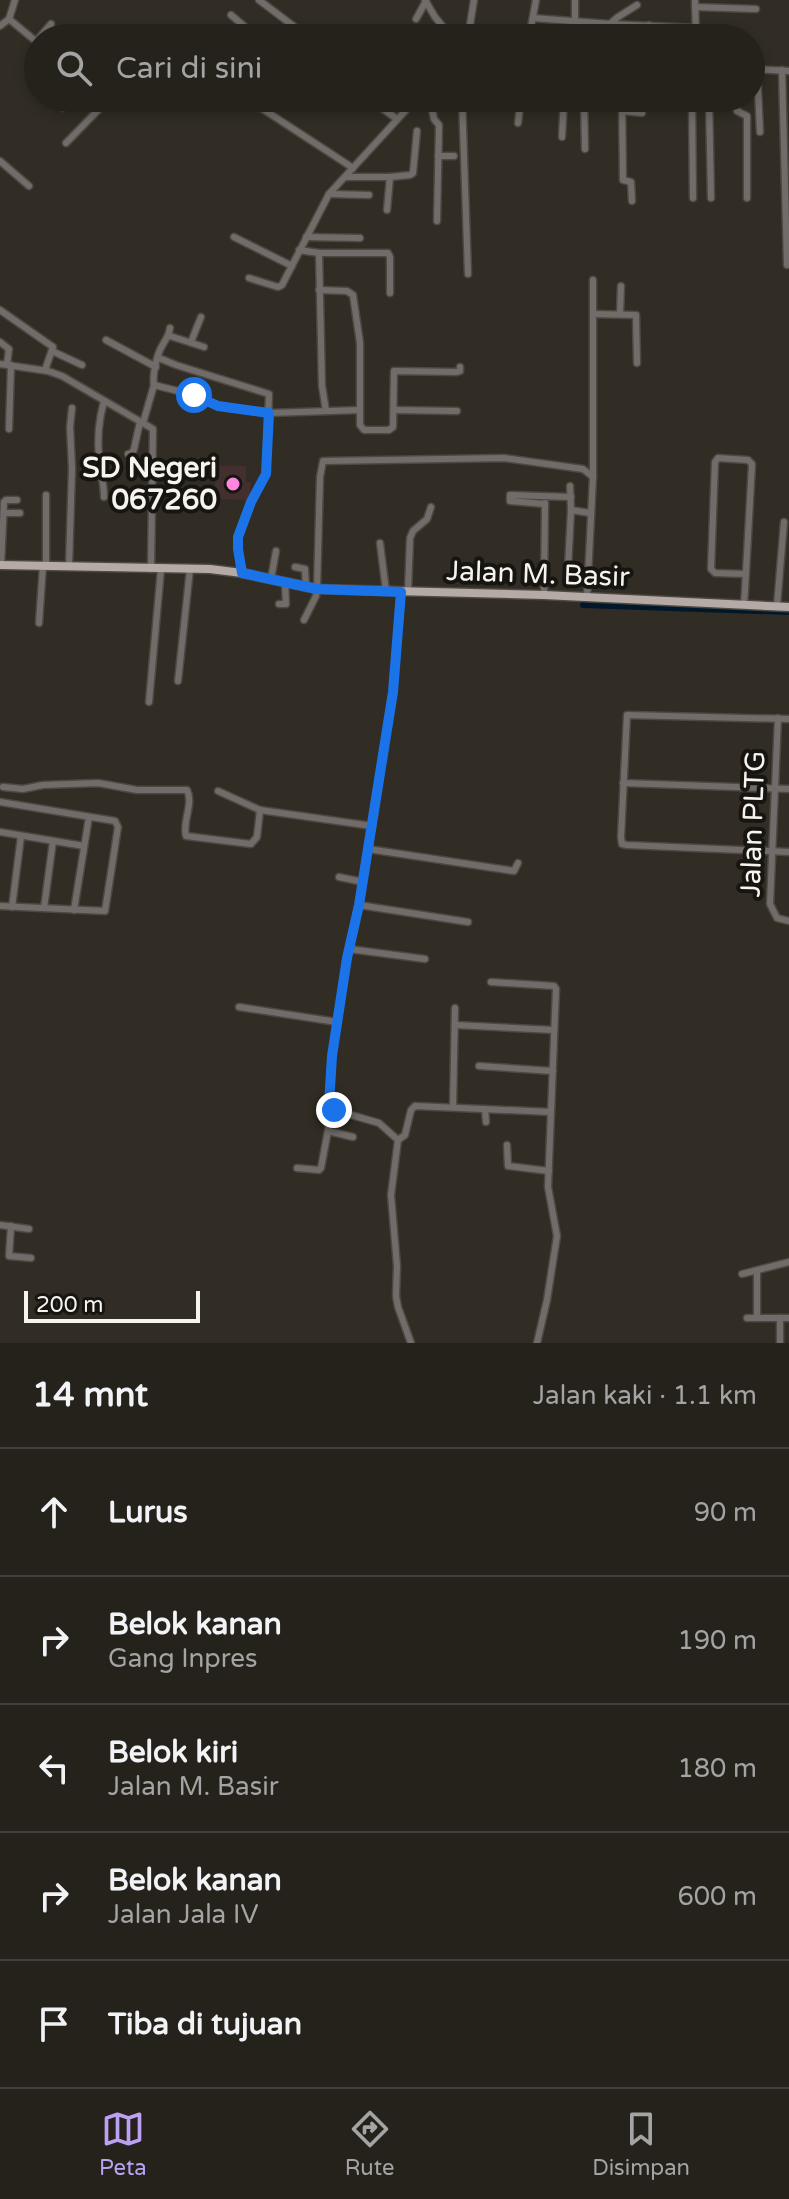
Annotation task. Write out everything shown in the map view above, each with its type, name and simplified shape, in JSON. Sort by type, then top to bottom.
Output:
[{"type":"main road","name":"Jalan M. Basir","points":[[0,565],[190,569],[242,573],[317,589],[544,595],[789,607]]},
{"type":"street","points":[[0,26],[9,19],[15,0]]},
{"type":"street","points":[[259,0],[291,24]]},
{"type":"street","points":[[416,19],[426,0]]},
{"type":"street","points":[[426,0],[440,24]]},
{"type":"street","points":[[470,24],[474,0]]},
{"type":"street","points":[[532,24],[536,0]]},
{"type":"street","points":[[574,22],[575,0]]},
{"type":"street","points":[[744,0],[744,9]]},
{"type":"street","points":[[696,24],[695,4],[756,9]]},
{"type":"street","points":[[533,18],[610,24],[637,5]]},
{"type":"street","points":[[231,15],[242,24]]},
{"type":"street","points":[[9,19],[24,30]]},
{"type":"street","points":[[20,27],[27,19]]},
{"type":"street","points":[[765,69],[785,70],[787,265]]},
{"type":"street","points":[[66,143],[96,112]]},
{"type":"street","points":[[267,112],[353,168]]},
{"type":"street","points":[[387,112],[395,118]]},
{"type":"street","points":[[249,278],[281,286],[329,194],[402,112]]},
{"type":"street","points":[[433,112],[439,125],[437,221]]},
{"type":"street","points":[[462,112],[468,274]]},
{"type":"street","points":[[518,123],[519,112]]},
{"type":"street","points":[[562,137],[563,112]]},
{"type":"street","points":[[584,112],[585,149]]},
{"type":"street","points":[[622,112],[623,180],[631,182],[632,201]]},
{"type":"street","points":[[632,112],[642,113]]},
{"type":"street","points":[[692,112],[693,198]]},
{"type":"street","points":[[709,112],[711,198]]},
{"type":"street","points":[[739,112],[747,116],[747,198]]},
{"type":"street","points":[[758,112],[760,132]]},
{"type":"street","points":[[345,177],[410,175],[413,173],[417,131]]},
{"type":"street","points":[[438,156],[454,156]]},
{"type":"street","points":[[0,161],[29,186]]},
{"type":"street","points":[[387,210],[390,177]]},
{"type":"street","points":[[329,194],[369,195]]},
{"type":"street","points":[[234,237],[292,266]]},
{"type":"street","points":[[306,237],[360,238]]},
{"type":"street","points":[[299,250],[388,253],[390,293]]},
{"type":"street","points":[[319,253],[322,386],[326,411]]},
{"type":"street","points":[[587,597],[593,477],[593,280]]},
{"type":"street","points":[[620,314],[621,286]]},
{"type":"street","points":[[319,290],[352,294],[360,343],[360,425],[366,431],[391,430],[394,425],[394,371],[457,372],[460,367]]},
{"type":"street","points":[[0,310],[51,345],[45,370]]},
{"type":"street","points":[[593,314],[637,316],[637,363]]},
{"type":"street","points":[[191,342],[201,317]]},
{"type":"street","points":[[128,454],[134,449],[154,385],[152,379],[170,332],[204,347]]},
{"type":"street","points":[[106,340],[156,367]]},
{"type":"street","points":[[0,342],[9,349],[6,364],[9,429]]},
{"type":"street","points":[[52,351],[82,365]]},
{"type":"street","points":[[159,358],[266,392],[270,397],[266,474],[238,537],[242,573]]},
{"type":"street","points":[[6,364],[62,376],[154,430],[156,569],[149,702]]},
{"type":"street","points":[[154,385],[194,395],[218,406],[269,413],[360,410]]},
{"type":"street","points":[[104,401],[99,420],[99,462],[104,497]]},
{"type":"street","points":[[69,566],[72,408]]},
{"type":"street","points":[[395,410],[457,411]]},
{"type":"street","points":[[304,620],[317,589],[323,461],[504,458],[583,469],[593,477]]},
{"type":"street","points":[[744,604],[746,574],[752,464],[748,460],[718,458],[715,462],[711,569],[715,573],[746,574]]},
{"type":"street","points":[[568,568],[570,486]]},
{"type":"street","points":[[545,500],[511,494],[510,500],[545,500],[571,497]]},
{"type":"street","points":[[39,623],[45,565],[46,495]]},
{"type":"street","points":[[0,565],[6,500],[17,500]]},
{"type":"street","points":[[544,595],[545,500]]},
{"type":"street","points":[[297,1168],[320,1170],[328,1131],[332,1109],[329,1104],[330,1069],[393,692],[410,538],[414,529],[427,519],[431,507]]},
{"type":"street","points":[[571,510],[590,513]]},
{"type":"street","points":[[4,513],[20,513]]},
{"type":"street","points":[[777,606],[784,522]]},
{"type":"street","points":[[380,543],[386,591]]},
{"type":"street","points":[[271,579],[276,551]]},
{"type":"street","points":[[295,567],[305,569],[306,588]]},
{"type":"street","points":[[178,681],[190,569]]},
{"type":"street","points":[[279,604],[286,604],[285,583]]},
{"type":"street","points":[[789,719],[627,715],[622,844],[789,852]]},
{"type":"street","name":"Jalan PLTG","points":[[778,718],[771,908],[777,918],[789,921]]},
{"type":"street","points":[[3,787],[23,789],[98,783],[137,790],[187,790],[190,797],[184,829],[186,836],[251,844],[257,837],[260,810]]},
{"type":"street","points":[[623,783],[789,789]]},
{"type":"street","points":[[218,791],[260,810],[372,826]]},
{"type":"street","points":[[0,802],[117,823],[106,909],[102,912],[0,906]]},
{"type":"street","points":[[74,910],[89,817]]},
{"type":"street","points":[[0,832],[84,846]]},
{"type":"street","points":[[12,907],[21,836]]},
{"type":"street","points":[[44,908],[53,841]]},
{"type":"street","points":[[368,849],[514,871],[518,863]]},
{"type":"street","points":[[339,877],[363,882]]},
{"type":"street","points":[[359,905],[468,922]]},
{"type":"street","points":[[349,949],[425,959]]},
{"type":"street","points":[[491,982],[556,987],[548,1193],[557,1236],[537,1343]]},
{"type":"street","points":[[239,1007],[337,1022]]},
{"type":"street","points":[[453,1107],[455,1008]]},
{"type":"street","points":[[455,1025],[554,1030]]},
{"type":"street","points":[[479,1066],[553,1071]]},
{"type":"street","points":[[398,1140],[405,1135],[411,1110],[415,1106],[551,1112]]},
{"type":"street","points":[[332,1109],[374,1120],[398,1140],[391,1195],[397,1266],[396,1296],[411,1343]]},
{"type":"street","points":[[485,1109],[486,1122]]},
{"type":"street","points":[[328,1131],[353,1137]]},
{"type":"street","points":[[507,1145],[508,1166],[549,1171]]},
{"type":"street","points":[[0,1225],[29,1229]]},
{"type":"street","points":[[11,1226],[9,1256],[31,1258]]},
{"type":"street","points":[[742,1274],[789,1262]]},
{"type":"street","points":[[757,1271],[757,1318]]},
{"type":"street","points":[[747,1318],[789,1318]]},
{"type":"street","points":[[780,1318],[780,1343]]},
{"type":"shaded area","name":"SD Negeri 067260","points":[[215,466],[246,466],[246,482],[251,482],[250,500],[215,499]]},
{"type":"waterway","points":[[583,605],[789,612]]},
{"type":"place","name":"SD Negeri 067260","points":[[233,484]]},
{"type":"route","points":[[194,395],[213,405],[269,413],[266,474],[238,537],[242,573],[317,589],[401,592],[393,692],[332,1056],[329,1104],[334,1110]]}]
